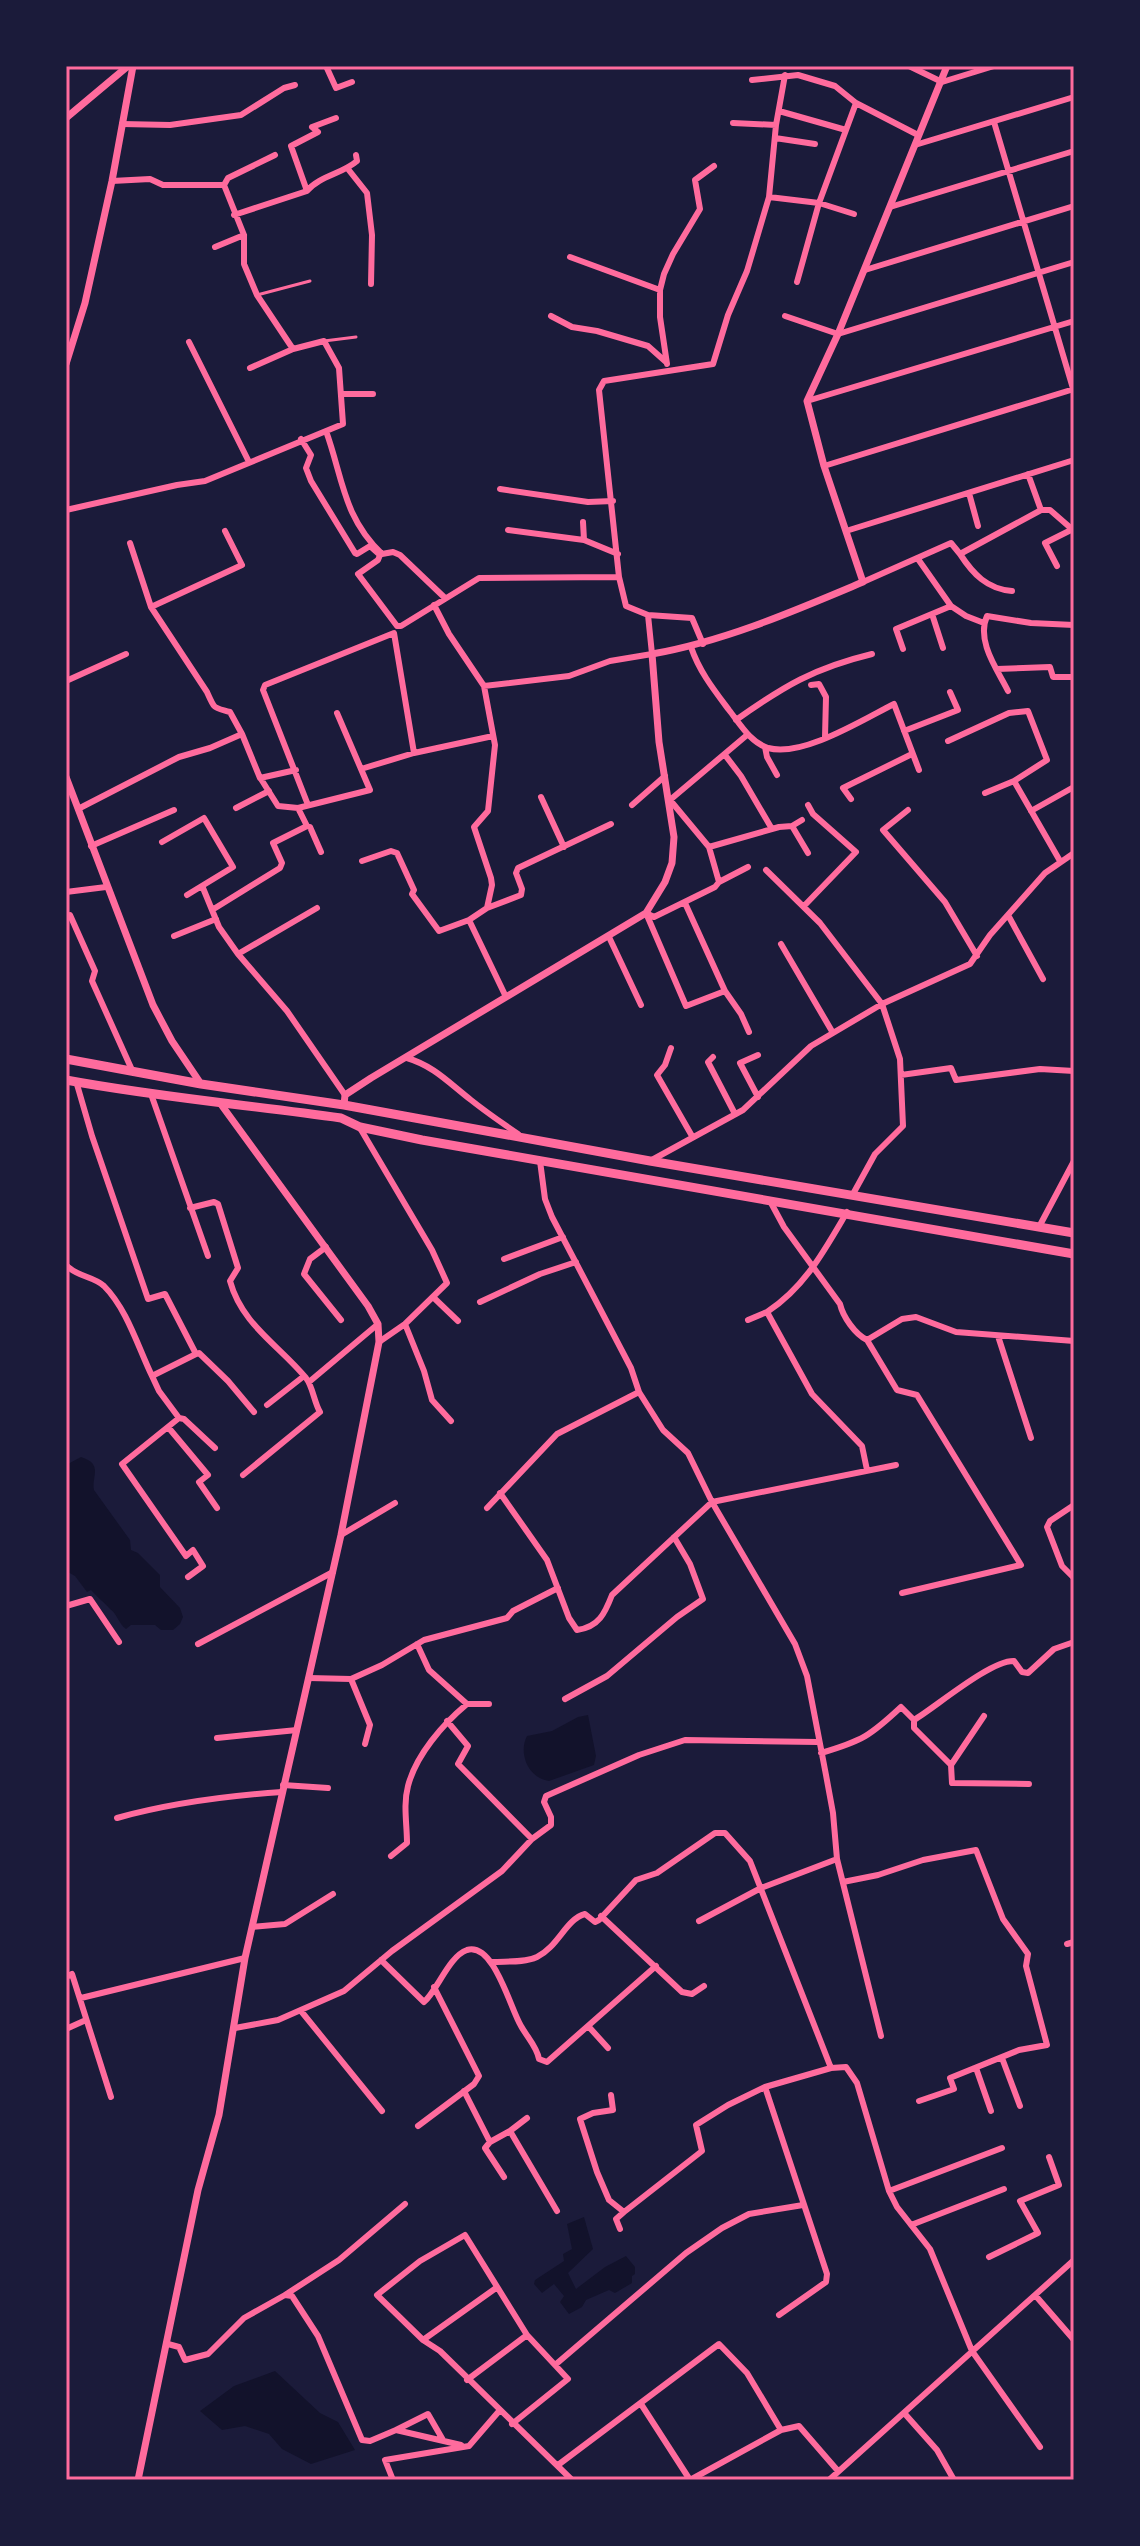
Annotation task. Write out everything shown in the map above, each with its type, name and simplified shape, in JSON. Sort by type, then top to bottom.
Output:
[{"type":"main road","points":[[66,1059],[201,1084],[344,1100],[650,1161],[1074,1233]]},
{"type":"main road","points":[[71,1080],[151,1094],[341,1118],[360,1127],[540,1161],[847,1212],[1074,1254]]},
{"type":"main road","points":[[341,1118],[344,1100]]},
{"type":"main road","points":[[868,1216],[871,1198]]},
{"type":"street","points":[[66,118],[130,66]]},
{"type":"street","points":[[66,364],[85,303],[112,181],[130,66]]},
{"type":"street","points":[[326,66],[336,88],[352,82]]},
{"type":"street","points":[[798,66],[798,75]]},
{"type":"street","points":[[909,66],[942,82],[994,66]]},
{"type":"street","points":[[863,582],[824,466],[807,401],[865,270],[947,66]]},
{"type":"street","points":[[703,644],[691,618],[648,615],[626,606],[619,577],[599,390],[601,384],[713,364],[728,315],[747,271],[769,197],[776,125],[785,75]]},
{"type":"street","points":[[752,80],[798,75],[835,86],[856,103],[918,135]]},
{"type":"street","points":[[122,124],[170,125],[241,115],[284,88],[295,85]]},
{"type":"street","points":[[915,145],[1074,97]]},
{"type":"street","points":[[797,282],[819,203],[856,103]]},
{"type":"street","points":[[779,111],[846,130]]},
{"type":"street","points":[[307,191],[291,146],[318,132],[312,127],[336,118]]},
{"type":"street","points":[[824,466],[1074,390],[994,122]]},
{"type":"street","points":[[733,123],[776,125]]},
{"type":"street","points":[[775,138],[815,144]]},
{"type":"street","points":[[890,207],[1074,151]]},
{"type":"street","points":[[275,155],[228,178],[224,185],[244,235],[244,264],[257,295],[293,349]]},
{"type":"street","points":[[234,215],[307,191],[312,184],[348,169],[357,161],[356,155]]},
{"type":"street","points":[[667,364],[660,317],[660,290],[673,254],[700,209],[695,180],[714,166]]},
{"type":"street","points":[[348,169],[367,193],[372,235],[371,284]]},
{"type":"street","points":[[112,181],[150,179],[163,185],[224,185]]},
{"type":"street","points":[[769,197],[819,203],[854,214]]},
{"type":"street","points":[[865,270],[1074,206]]},
{"type":"street","points":[[215,247],[244,235]]},
{"type":"street","points":[[570,257],[660,290]]},
{"type":"street","points":[[785,316],[838,334],[1074,262]]},
{"type":"street","points":[[551,316],[572,327],[648,346],[673,371]]},
{"type":"street","points":[[807,401],[1074,321]]},
{"type":"street","points":[[66,510],[205,481],[343,424],[339,368],[324,341],[293,349],[250,368]]},
{"type":"street","points":[[189,342],[249,462]]},
{"type":"street","points":[[342,394],[373,394]]},
{"type":"street","points":[[326,431],[351,513],[366,537],[382,554],[393,552],[400,555],[445,598]]},
{"type":"street","points":[[301,439],[311,455],[306,468],[319,497],[355,553],[370,546],[380,555],[358,574],[395,624],[401,626],[479,578],[619,577]]},
{"type":"street","points":[[846,531],[1074,460]]},
{"type":"street","points":[[1028,474],[1041,510]]},
{"type":"street","points":[[500,489],[588,502],[613,501]]},
{"type":"street","points":[[969,493],[978,526]]},
{"type":"street","points":[[960,554],[1041,510],[1050,510],[1073,530],[1045,543],[1057,566]]},
{"type":"street","points":[[583,522],[584,540]]},
{"type":"street","points":[[508,530],[584,540],[618,554]]},
{"type":"street","points":[[151,607],[242,565],[225,531]]},
{"type":"street","points":[[130,543],[151,607],[201,683],[213,707],[230,712],[260,778],[278,806],[298,808],[370,790],[337,713]]},
{"type":"street","points":[[484,686],[569,676],[610,661],[703,644],[786,614],[951,543],[980,579],[995,588],[1012,591]]},
{"type":"street","points":[[918,559],[951,606],[984,623]]},
{"type":"street","points":[[434,605],[449,634],[484,686],[493,736],[495,759],[488,811],[474,827],[491,878],[487,908]]},
{"type":"street","points":[[903,649],[896,629],[951,606]]},
{"type":"street","points":[[932,614],[943,648]]},
{"type":"street","points":[[203,888],[216,919],[238,954],[287,1011],[344,1100],[407,1058],[646,913],[665,882],[672,863],[674,837],[659,742],[648,615]]},
{"type":"street","points":[[1008,691],[986,650],[984,623],[987,616],[1031,623],[1074,625]]},
{"type":"street","points":[[308,805],[263,687],[394,633],[414,753]]},
{"type":"street","points":[[691,647],[698,665],[747,735],[765,747],[794,747],[825,737],[894,704],[919,770]]},
{"type":"street","points":[[66,681],[126,654]]},
{"type":"street","points":[[736,720],[804,675],[831,664],[872,654]]},
{"type":"street","points":[[997,669],[1050,667],[1053,677],[1074,677]]},
{"type":"street","points":[[811,685],[819,684],[826,697],[825,737]]},
{"type":"street","points":[[904,731],[958,710],[950,692]]},
{"type":"street","points":[[948,741],[1009,713],[1028,711],[1047,760],[1014,781],[985,793]]},
{"type":"street","points":[[78,809],[179,757],[242,734]]},
{"type":"street","points":[[670,800],[747,735]]},
{"type":"street","points":[[361,769],[414,753],[493,736]]},
{"type":"street","points":[[765,747],[777,775]]},
{"type":"street","points":[[851,799],[843,788],[912,754]]},
{"type":"street","points":[[725,755],[772,829]]},
{"type":"street","points":[[260,778],[296,770]]},
{"type":"street","points":[[632,805],[665,776]]},
{"type":"street","points":[[66,777],[153,1005],[172,1041],[201,1084]]},
{"type":"street","points":[[1014,781],[1060,861]]},
{"type":"street","points":[[1031,811],[1072,788]]},
{"type":"street","points":[[236,808],[269,791]]},
{"type":"street","points":[[541,797],[564,847]]},
{"type":"street","points":[[670,800],[709,847],[719,882]]},
{"type":"street","points":[[804,906],[856,852],[813,814],[808,805]]},
{"type":"street","points":[[298,808],[321,852]]},
{"type":"street","points":[[91,846],[174,810]]},
{"type":"street","points":[[908,810],[883,830],[945,902],[977,956]]},
{"type":"street","points":[[162,842],[204,818],[233,867],[187,895]]},
{"type":"street","points":[[709,847],[792,826],[802,820]]},
{"type":"street","points":[[362,861],[391,851],[397,853],[414,890],[412,894],[439,931],[521,895],[516,873],[518,868],[611,824]]},
{"type":"street","points":[[212,910],[280,868],[282,863],[273,843],[307,826]]},
{"type":"street","points":[[792,826],[808,853]]},
{"type":"street","points":[[650,1161],[735,1114],[758,1097],[804,1052],[833,1033],[882,1004],[963,968],[977,956],[990,935],[1045,873],[1074,853]]},
{"type":"street","points":[[646,913],[654,917],[748,867]]},
{"type":"street","points":[[766,870],[804,906],[882,1004],[900,1059],[905,1121],[875,1154],[853,1194]]},
{"type":"street","points":[[66,892],[106,887]]},
{"type":"street","points":[[685,903],[725,991],[749,1032]]},
{"type":"street","points":[[238,954],[317,908]]},
{"type":"street","points":[[646,913],[686,1006],[725,991]]},
{"type":"street","points":[[70,915],[95,971],[92,981],[132,1070]]},
{"type":"street","points":[[1008,915],[1043,979]]},
{"type":"street","points":[[472,918],[506,997]]},
{"type":"street","points":[[174,936],[216,919]]},
{"type":"street","points":[[609,937],[641,1005]]},
{"type":"street","points":[[781,944],[833,1033]]},
{"type":"street","points":[[671,1048],[665,1065],[657,1075],[692,1136]]},
{"type":"street","points":[[758,1055],[740,1063],[758,1097]]},
{"type":"street","points":[[713,1057],[708,1062],[735,1114]]},
{"type":"street","points":[[407,1058],[441,1074],[524,1138]]},
{"type":"street","points":[[901,1075],[951,1068],[956,1080],[1040,1069],[1074,1071]]},
{"type":"street","points":[[71,1080],[148,1299],[165,1294],[196,1354]]},
{"type":"street","points":[[151,1094],[208,1256]]},
{"type":"street","points":[[138,2480],[198,2190],[219,2115],[245,1958],[333,1572],[379,1342],[378,1324],[326,1247],[218,1101]]},
{"type":"street","points":[[360,1127],[432,1250],[447,1283],[405,1324],[379,1342]]},
{"type":"street","points":[[540,1161],[545,1199],[631,1368],[639,1392],[663,1430],[688,1453],[712,1502],[795,1644],[807,1676],[833,1813],[837,1859],[881,2036]]},
{"type":"street","points":[[1039,1227],[1074,1161]]},
{"type":"street","points":[[770,1201],[860,1336],[867,1340],[897,1390],[917,1395],[1021,1565],[902,1593]]},
{"type":"street","points":[[190,1208],[214,1202],[218,1204],[238,1268],[230,1281],[240,1309],[306,1379],[320,1412],[243,1475]]},
{"type":"street","points":[[748,1320],[767,1312],[790,1296],[814,1269],[847,1212]]},
{"type":"street","points":[[504,1259],[563,1237]]},
{"type":"street","points":[[326,1247],[310,1259],[304,1274],[341,1320]]},
{"type":"street","points":[[480,1302],[540,1274],[576,1262]]},
{"type":"street","points":[[66,1265],[70,1270],[101,1283],[108,1290],[159,1391],[179,1418],[184,1419],[215,1448]]},
{"type":"street","points":[[433,1297],[458,1321]]},
{"type":"street","points":[[767,1312],[807,1387],[862,1446],[867,1470]]},
{"type":"street","points":[[867,1340],[908,1317],[916,1317],[956,1332],[1074,1341]]},
{"type":"street","points":[[267,1405],[378,1324]]},
{"type":"street","points":[[405,1324],[432,1400],[451,1421]]},
{"type":"street","points":[[998,1336],[1031,1438]]},
{"type":"street","points":[[152,1376],[199,1353],[254,1412]]},
{"type":"street","points":[[487,1508],[557,1434],[639,1392]]},
{"type":"street","points":[[179,1418],[122,1464],[186,1556],[193,1550],[202,1561],[203,1566],[188,1577]]},
{"type":"street","points":[[168,1427],[208,1475],[199,1482],[217,1508]]},
{"type":"street","points":[[500,1493],[547,1560],[577,1630],[587,1629],[605,1615],[612,1595],[712,1502],[896,1465]]},
{"type":"street","points":[[341,1535],[395,1503]]},
{"type":"street","points":[[1074,1505],[1050,1521],[1047,1527],[1062,1566],[1074,1578]]},
{"type":"street","points":[[565,1699],[607,1676],[703,1599],[690,1564],[674,1537]]},
{"type":"street","points":[[198,1644],[333,1572]]},
{"type":"street","points":[[309,1678],[351,1679],[417,1644],[507,1618],[513,1611],[558,1588]]},
{"type":"street","points":[[66,1606],[90,1599],[119,1642]]},
{"type":"street","points":[[914,1720],[986,1670],[1005,1661],[1014,1661],[1022,1672],[1028,1673],[1054,1649],[1074,1642]]},
{"type":"street","points":[[417,1644],[429,1670],[467,1704]]},
{"type":"street","points":[[351,1679],[370,1725],[365,1744]]},
{"type":"street","points":[[391,1856],[407,1843],[405,1808],[407,1787],[413,1772],[447,1721],[467,1704],[489,1704]]},
{"type":"street","points":[[821,1753],[871,1735],[901,1707],[914,1720],[914,1728],[951,1765]]},
{"type":"street","points":[[984,1716],[951,1765],[952,1783],[1029,1784]]},
{"type":"street","points":[[447,1721],[468,1746],[458,1764],[532,1839]]},
{"type":"street","points":[[217,1738],[297,1730]]},
{"type":"street","points":[[235,2028],[265,2024],[344,1991],[502,1871],[552,1822],[544,1802],[546,1796],[654,1749],[685,1740],[818,1742]]},
{"type":"street","points":[[117,1818],[164,1805],[282,1788],[328,1788]]},
{"type":"street","points":[[492,1962],[528,1961],[539,1957],[550,1949],[577,1916],[585,1914],[595,1922],[636,1880],[657,1873],[715,1833],[725,1833],[750,1861],[831,2068]]},
{"type":"street","points":[[843,1882],[878,1875],[923,1860],[976,1850],[1003,1919],[1028,1954],[1026,1966],[1047,2045],[1019,2050],[950,2078],[954,2089],[919,2101]]},
{"type":"street","points":[[699,1921],[761,1888],[837,1859]]},
{"type":"street","points":[[252,1927],[285,1924],[333,1894]]},
{"type":"street","points":[[601,1916],[682,1992],[692,1994],[704,1986]]},
{"type":"street","points":[[381,1960],[421,2002],[427,2001],[460,1954],[469,1949],[480,1950],[492,1962],[520,2026],[539,2059],[547,2062],[656,1966]]},
{"type":"street","points":[[81,1998],[245,1958]]},
{"type":"street","points":[[66,1977],[72,1974],[111,2097]]},
{"type":"street","points":[[418,2126],[478,2081],[479,2073],[434,1987]]},
{"type":"street","points":[[301,2011],[382,2111]]},
{"type":"street","points":[[66,2029],[86,2020]]},
{"type":"street","points":[[589,2027],[608,2048]]},
{"type":"street","points":[[1002,2058],[1020,2106]]},
{"type":"street","points":[[620,2229],[616,2219],[702,2151],[696,2125],[765,2087],[831,2068],[846,2067],[857,2083],[889,2191],[930,2249],[972,2351],[1040,2447]]},
{"type":"street","points":[[976,2068],[991,2111]]},
{"type":"street","points":[[765,2087],[827,2278],[826,2282],[779,2315]]},
{"type":"street","points":[[464,2091],[490,2142]]},
{"type":"street","points":[[611,2095],[613,2110],[580,2119],[609,2200],[624,2212]]},
{"type":"street","points":[[504,2177],[485,2148],[527,2118]]},
{"type":"street","points":[[510,2131],[557,2211]]},
{"type":"street","points":[[889,2191],[1002,2148]]},
{"type":"street","points":[[989,2257],[1038,2233],[1020,2201],[1059,2185],[1049,2157]]},
{"type":"street","points":[[911,2225],[1004,2189]]},
{"type":"street","points":[[168,2344],[179,2347],[185,2360],[208,2354],[244,2318],[339,2260],[405,2204]]},
{"type":"street","points":[[555,2365],[686,2253],[722,2228],[749,2214],[803,2205]]},
{"type":"street","points":[[512,2424],[568,2379],[527,2335],[465,2235],[420,2261],[377,2295],[423,2340],[440,2351],[512,2424],[572,2480]]},
{"type":"street","points":[[829,2480],[1074,2260]]},
{"type":"street","points":[[423,2340],[496,2288]]},
{"type":"street","points":[[285,2295],[292,2296],[298,2303],[318,2336],[362,2440],[370,2441],[428,2414],[443,2440]]},
{"type":"street","points":[[1035,2295],[1074,2340]]},
{"type":"street","points":[[467,2380],[527,2335]]},
{"type":"street","points":[[558,2465],[719,2344],[747,2373],[781,2430]]},
{"type":"street","points":[[641,2404],[690,2480],[781,2430],[799,2426],[838,2471]]},
{"type":"street","points":[[396,2430],[469,2446],[500,2410]]},
{"type":"street","points":[[905,2414],[937,2450],[954,2480]]},
{"type":"street","points":[[393,2480],[385,2460],[461,2445]]},
{"type":"lane","points":[[257,295],[310,281]]},
{"type":"lane","points":[[324,341],[356,337]]},
{"type":"shaded area","points":[[81,1457],[92,1463],[95,1471],[94,1490],[130,1540],[131,1550],[160,1575],[160,1587],[180,1608],[183,1617],[173,1630],[161,1630],[155,1625],[131,1625],[126,1629],[113,1611],[66,1571],[66,1465]]},
{"type":"shaded area","points":[[588,1715],[596,1756],[594,1765],[549,1781],[535,1775],[524,1757],[527,1736],[552,1731]]},
{"type":"shaded area","points":[[584,2217],[593,2249],[568,2273],[576,2289],[626,2256],[635,2267],[635,2274],[632,2283],[615,2293],[609,2290],[586,2300],[582,2307],[569,2314],[560,2302],[564,2296],[554,2284],[542,2293],[534,2284],[535,2280],[564,2261],[563,2254],[572,2249],[567,2224]]},
{"type":"shaded area","points":[[275,2371],[320,2413],[338,2422],[355,2450],[311,2464],[282,2449],[269,2434],[245,2426],[222,2430],[200,2411],[234,2386]]}]
